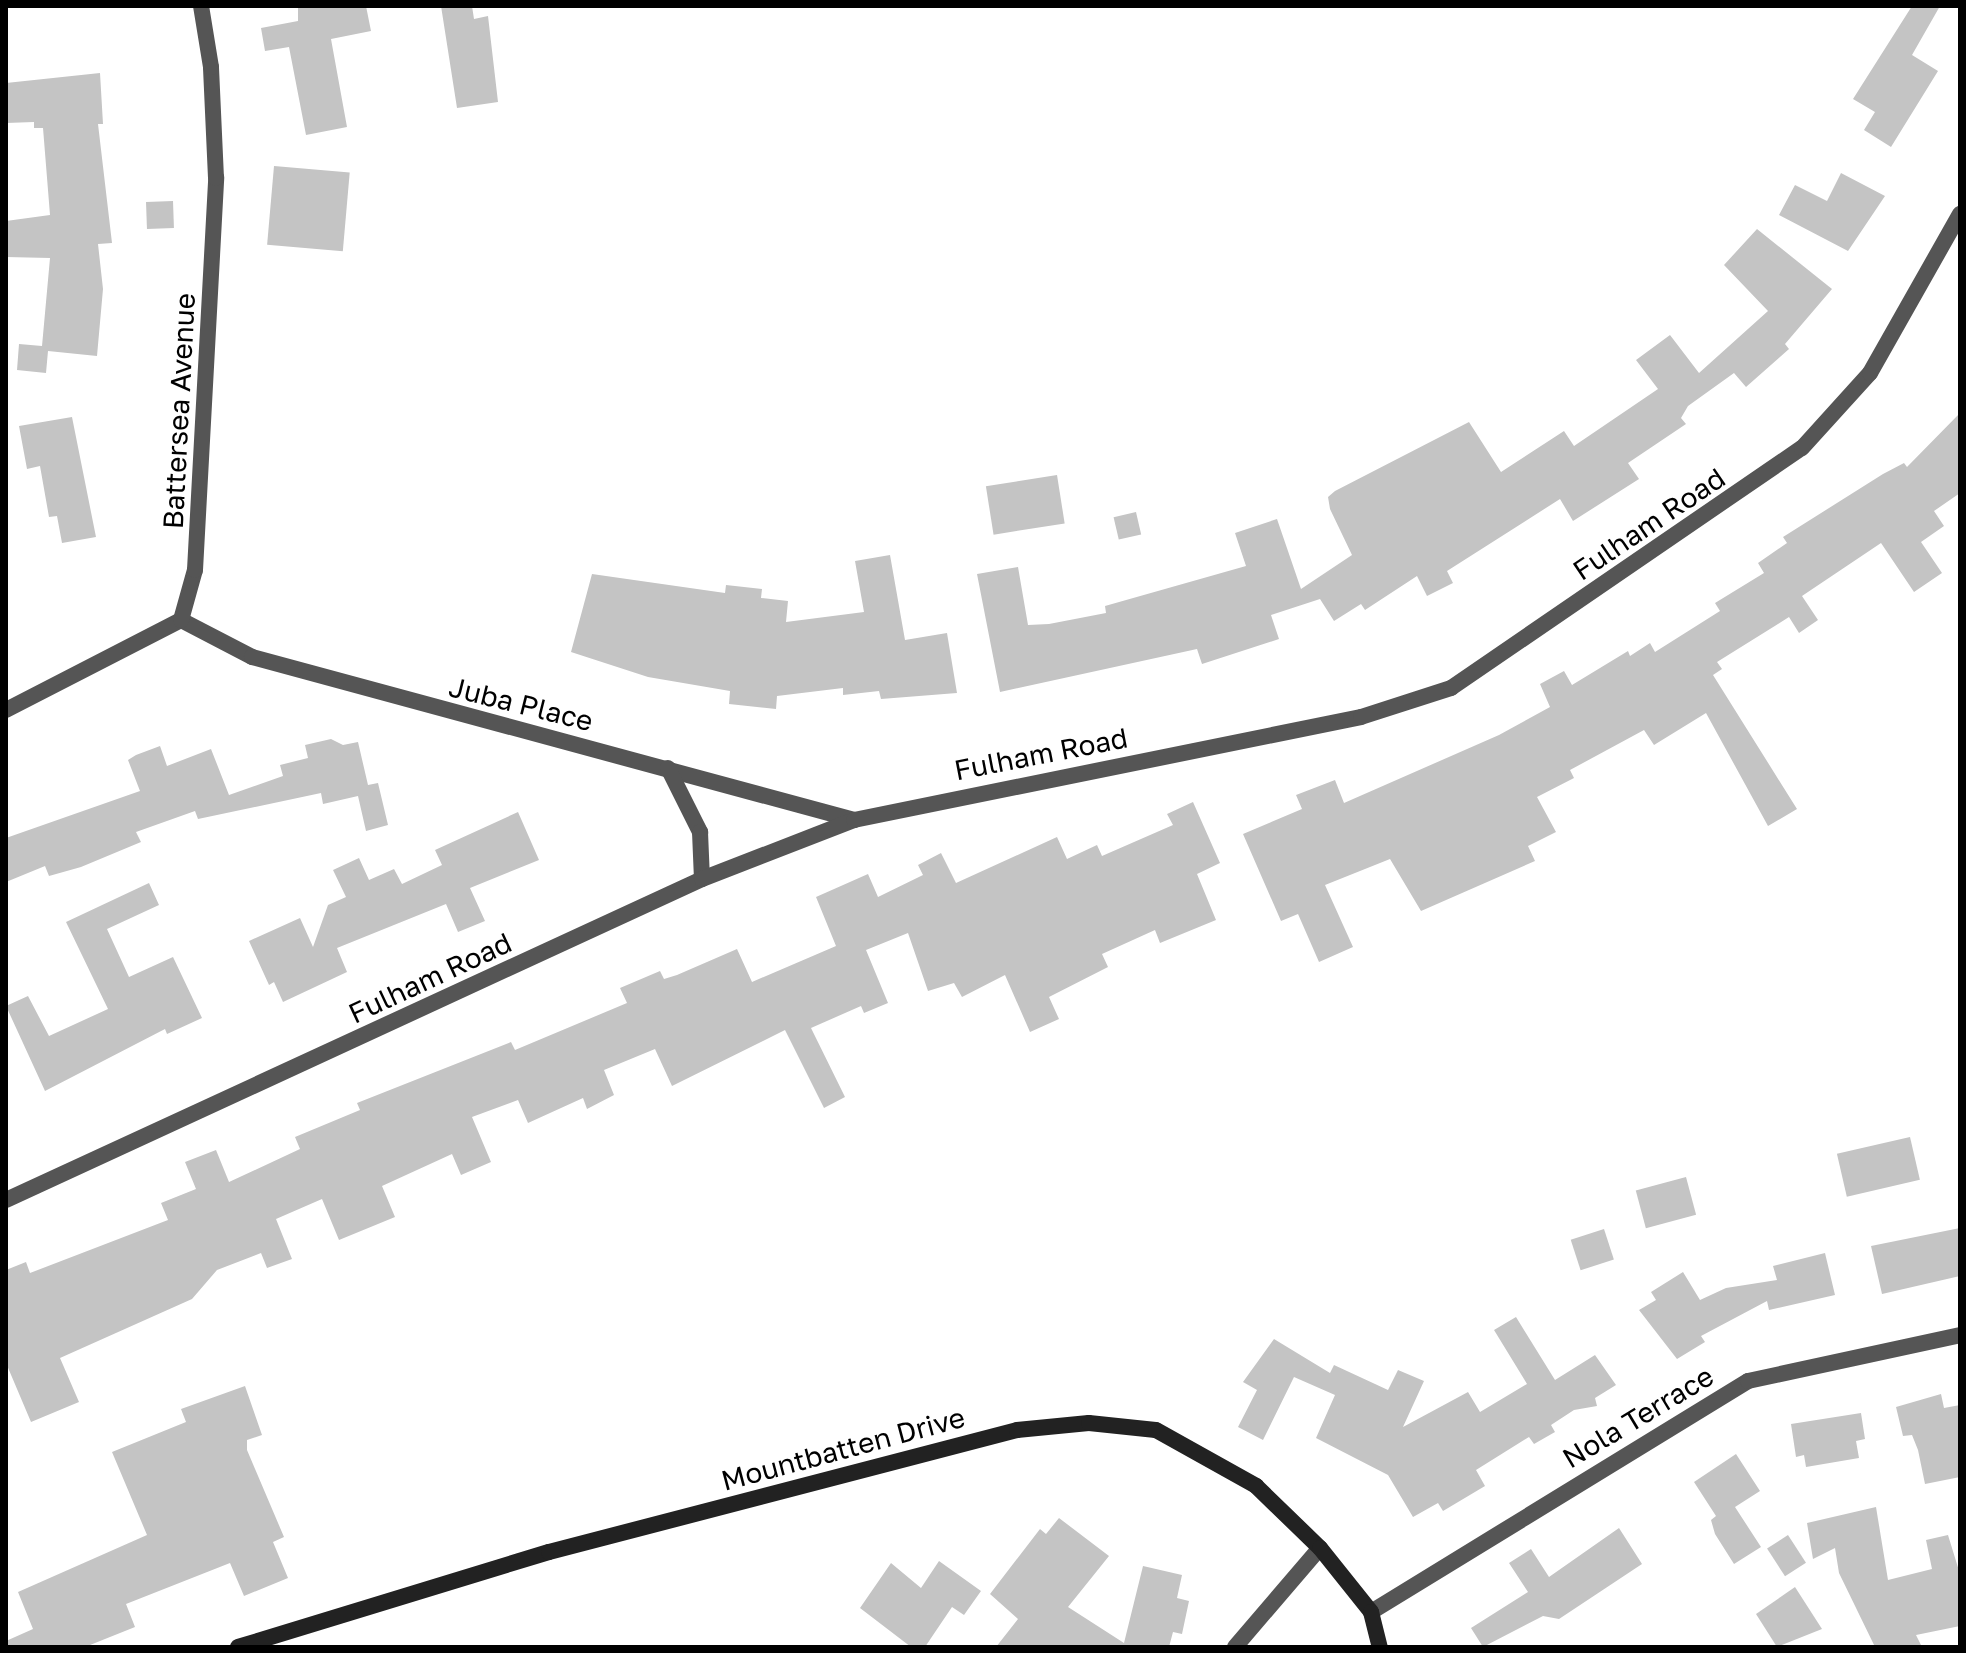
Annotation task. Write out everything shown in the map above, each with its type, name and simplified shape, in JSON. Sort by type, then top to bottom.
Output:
[{"type":"main road","name":"Mountbatten Drive","points":[[238,1647],[549,1552],[1053,1425],[1122,1423],[1156,1430],[1256,1486],[1320,1548],[1371,1612],[1380,1647]]},
{"type":"street","name":"Battersea Avenue","points":[[181,620],[195,570],[203,500],[216,178],[201,6]]},
{"type":"street","name":"Fulham Road","points":[[6,1200],[702,879],[854,820],[1361,717],[1451,688],[1802,448],[1870,373],[1960,214]]},
{"type":"street","points":[[6,710],[181,620]]},
{"type":"street","name":"Juba Place","points":[[181,620],[252,657],[854,820]]},
{"type":"street","points":[[668,768],[700,832],[702,879]]},
{"type":"street","name":"Nola Terrace","points":[[1371,1612],[1748,1381],[1960,1335]]},
{"type":"street","points":[[1235,1647],[1320,1548]]},
{"type":"building","points":[[298,6],[366,6],[371,31],[331,39],[347,127],[306,135],[289,47],[265,51],[261,28],[298,21]]},
{"type":"building","points":[[441,6],[472,6],[474,19],[488,16],[498,102],[457,108]]},
{"type":"building","points":[[1912,6],[1940,6],[1912,55],[1938,71],[1891,147],[1864,130],[1875,112],[1853,99]]},
{"type":"building","points":[[100,73],[103,124],[98,124],[112,243],[98,244],[103,289],[97,356],[48,351],[46,373],[17,370],[19,344],[42,346],[50,258],[6,257],[6,221],[50,215],[43,128],[34,128],[34,122],[6,123],[6,83]]},
{"type":"building","points":[[274,166],[350,173],[343,251],[267,245]]},
{"type":"building","points":[[1841,173],[1885,196],[1848,251],[1779,215],[1795,185],[1827,201]]},
{"type":"building","points":[[173,201],[174,228],[147,229],[146,202]]},
{"type":"building","points":[[1757,229],[1832,289],[1785,344],[1789,349],[1746,387],[1734,373],[1688,406],[1681,418],[1686,424],[1628,463],[1639,479],[1573,521],[1560,499],[1447,571],[1453,583],[1427,596],[1417,576],[1365,610],[1361,604],[1334,621],[1320,599],[1271,615],[1279,639],[1202,664],[1197,649],[1000,692],[977,574],[1018,567],[1028,625],[1049,624],[1106,613],[1105,606],[1246,566],[1235,533],[1277,519],[1301,589],[1352,555],[1330,509],[1328,497],[1335,491],[1469,422],[1501,472],[1564,431],[1574,446],[1658,389],[1636,360],[1670,335],[1699,373],[1768,311],[1724,265]]},
{"type":"building","points":[[1960,413],[1960,493],[1934,511],[1944,526],[1921,542],[1942,573],[1914,592],[1881,543],[1802,596],[1818,620],[1799,633],[1789,617],[1717,662],[1722,669],[1713,675],[1797,809],[1768,826],[1706,713],[1654,745],[1644,730],[1570,770],[1574,778],[1537,797],[1556,832],[1528,846],[1535,861],[1421,911],[1390,859],[1325,885],[1353,947],[1319,962],[1298,914],[1281,921],[1243,834],[1302,809],[1296,795],[1335,780],[1344,803],[1499,735],[1550,707],[1540,684],[1564,671],[1572,685],[1628,651],[1630,656],[1650,643],[1655,652],[1720,611],[1715,603],[1764,573],[1758,563],[1787,543],[1783,537],[1883,474],[1904,463],[1907,467]]},
{"type":"building","points":[[72,417],[96,537],[62,543],[57,516],[49,517],[40,466],[27,469],[19,426]]},
{"type":"building","points":[[1057,475],[1065,523],[994,535],[986,486]]},
{"type":"building","points":[[1136,512],[1141,534],[1119,540],[1114,517]]},
{"type":"building","points":[[890,555],[905,640],[947,633],[957,693],[881,699],[879,691],[843,695],[843,688],[777,696],[776,709],[729,704],[730,691],[648,677],[571,652],[592,574],[725,593],[726,585],[762,589],[761,598],[788,601],[786,622],[864,612],[855,561]]},
{"type":"building","points":[[331,739],[343,745],[358,742],[368,785],[378,783],[388,825],[366,831],[358,796],[323,804],[321,793],[198,819],[195,811],[136,832],[141,842],[81,867],[49,876],[45,866],[6,882],[6,838],[140,791],[128,760],[136,755],[160,746],[167,766],[211,749],[229,795],[283,776],[280,765],[308,758],[305,745]]},
{"type":"building","points":[[1193,802],[1220,863],[1197,874],[1216,920],[1160,943],[1155,930],[1102,954],[1108,967],[1049,997],[1059,1019],[1030,1032],[1005,975],[962,997],[954,983],[928,991],[908,933],[866,950],[888,1003],[864,1013],[861,1006],[811,1028],[845,1097],[824,1108],[785,1030],[672,1086],[655,1049],[604,1070],[614,1095],[587,1109],[583,1098],[528,1123],[518,1100],[472,1117],[491,1162],[461,1175],[452,1154],[382,1186],[395,1217],[339,1240],[322,1199],[276,1219],[292,1259],[267,1268],[261,1253],[217,1270],[192,1299],[60,1358],[79,1402],[31,1422],[6,1363],[6,1270],[26,1262],[30,1273],[168,1220],[161,1203],[196,1189],[185,1162],[216,1150],[229,1182],[300,1149],[295,1137],[360,1110],[357,1103],[511,1042],[515,1050],[627,1003],[620,988],[660,971],[664,979],[737,949],[752,982],[836,946],[816,897],[868,874],[878,897],[923,875],[918,865],[941,853],[956,883],[1057,837],[1067,859],[1097,845],[1102,856],[1173,825],[1167,814]]},
{"type":"building","points":[[518,812],[539,860],[470,888],[485,921],[458,932],[446,904],[337,948],[347,972],[283,1002],[274,982],[269,985],[249,941],[300,918],[313,947],[328,905],[346,897],[333,870],[359,858],[369,880],[394,869],[402,884],[442,865],[435,850]]},
{"type":"building","points":[[149,883],[159,905],[107,929],[129,977],[173,957],[202,1018],[167,1034],[165,1029],[45,1091],[6,1006],[28,996],[49,1036],[108,1009],[66,922]]},
{"type":"building","points":[[1910,1137],[1920,1180],[1847,1197],[1837,1154]]},
{"type":"building","points":[[1686,1177],[1696,1215],[1646,1228],[1636,1190]]},
{"type":"building","points":[[1960,1228],[1960,1276],[1882,1294],[1871,1246]]},
{"type":"building","points":[[1604,1229],[1614,1259],[1581,1270],[1571,1240]]},
{"type":"building","points":[[1825,1253],[1835,1295],[1769,1310],[1767,1301],[1701,1336],[1705,1342],[1677,1359],[1639,1310],[1656,1300],[1651,1292],[1683,1272],[1700,1300],[1726,1288],[1777,1280],[1773,1266]]},
{"type":"building","points":[[1516,1317],[1555,1380],[1595,1355],[1616,1385],[1595,1398],[1597,1406],[1574,1410],[1551,1425],[1555,1432],[1534,1444],[1529,1437],[1476,1470],[1485,1486],[1443,1511],[1438,1503],[1413,1517],[1388,1475],[1316,1438],[1335,1395],[1294,1377],[1263,1440],[1238,1427],[1257,1390],[1243,1382],[1274,1339],[1330,1373],[1334,1365],[1388,1390],[1398,1370],[1424,1381],[1403,1427],[1468,1392],[1480,1412],[1527,1384],[1494,1330]]},
{"type":"building","points":[[245,1386],[262,1435],[247,1440],[247,1450],[284,1537],[273,1542],[288,1578],[244,1596],[230,1563],[126,1604],[135,1627],[85,1647],[6,1647],[6,1641],[33,1629],[18,1592],[147,1535],[112,1452],[186,1422],[181,1409]]},
{"type":"building","points":[[1941,1394],[1944,1408],[1960,1405],[1960,1477],[1925,1484],[1918,1450],[1912,1435],[1903,1436],[1896,1407]]},
{"type":"building","points":[[1861,1413],[1865,1439],[1856,1441],[1859,1458],[1806,1467],[1804,1455],[1796,1457],[1791,1424]]},
{"type":"building","points":[[1736,1454],[1760,1491],[1735,1507],[1761,1547],[1734,1564],[1715,1534],[1711,1520],[1716,1516],[1694,1482]]},
{"type":"building","points":[[1876,1507],[1888,1580],[1932,1569],[1926,1540],[1948,1535],[1960,1574],[1960,1626],[1916,1635],[1922,1647],[1875,1647],[1839,1573],[1835,1548],[1813,1559],[1807,1523]]},
{"type":"building","points":[[1059,1518],[1109,1556],[1068,1607],[1124,1643],[1143,1566],[1182,1575],[1177,1598],[1189,1601],[1182,1634],[1173,1632],[1169,1647],[996,1647],[1018,1619],[990,1594],[1040,1529],[1046,1534]]},
{"type":"building","points":[[1619,1528],[1642,1564],[1559,1619],[1543,1616],[1483,1647],[1471,1628],[1528,1592],[1509,1563],[1531,1549],[1549,1577]]},
{"type":"building","points":[[1788,1535],[1806,1563],[1785,1576],[1767,1549]]},
{"type":"building","points":[[939,1561],[981,1591],[964,1615],[952,1607],[925,1647],[911,1647],[860,1608],[891,1563],[921,1588]]},
{"type":"building","points":[[1795,1587],[1822,1629],[1777,1647],[1756,1614]]}]
